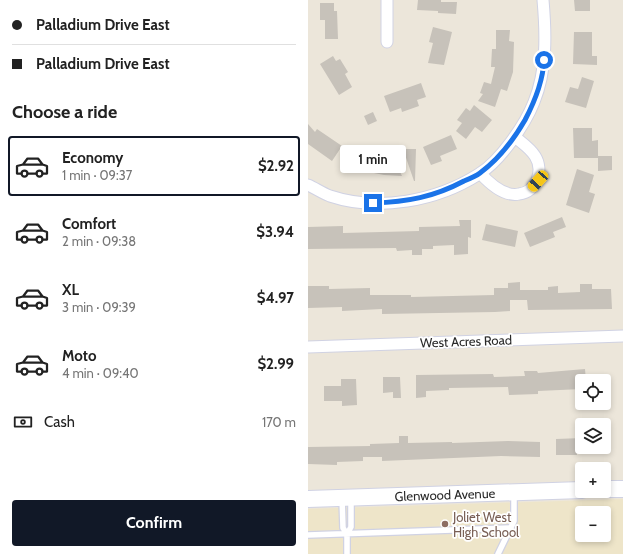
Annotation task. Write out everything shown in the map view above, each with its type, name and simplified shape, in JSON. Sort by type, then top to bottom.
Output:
[{"type":"street","points":[[386,42],[387,0]]},
{"type":"street","points":[[308,185],[329,196],[350,201],[373,203],[400,202],[428,197],[453,187],[480,173],[515,137],[534,102],[544,70],[545,38],[543,0]]},
{"type":"street","points":[[480,173],[490,184],[506,192],[519,194],[530,190],[538,181],[539,170],[536,157],[530,149],[515,137]]},
{"type":"street","name":"West Acres Road","points":[[308,347],[623,336]]},
{"type":"street","points":[[611,489],[623,489]]},
{"type":"street","name":"Glenwood Avenue","points":[[308,499],[575,490]]},
{"type":"lane","points":[[498,554],[514,521],[514,492]]},
{"type":"lane","points":[[347,498],[343,528],[347,534]]},
{"type":"lane","points":[[347,498],[351,527],[347,534],[347,554]]},
{"type":"lane","points":[[308,535],[511,528]]},
{"type":"shaded area","name":"Joliet West High School","points":[[623,499],[623,554],[308,554],[308,509]]},
{"type":"building","points":[[418,0],[457,2],[456,14],[417,10]]},
{"type":"building","points":[[574,0],[590,0],[590,11],[575,11]]},
{"type":"building","points":[[320,3],[334,3],[334,11],[337,11],[338,39],[325,39],[325,20],[320,20]]},
{"type":"building","points":[[433,27],[452,32],[444,65],[428,63],[433,43],[429,42]]},
{"type":"building","points":[[496,30],[510,30],[509,41],[514,42],[513,72],[507,91],[501,89],[495,107],[478,101],[483,94],[480,93],[484,82],[491,84],[495,67],[491,67],[492,49],[496,49]]},
{"type":"building","points":[[574,32],[592,32],[592,56],[597,56],[597,65],[573,64]]},
{"type":"building","points":[[333,56],[336,61],[340,59],[348,72],[345,74],[352,87],[339,95],[320,64]]},
{"type":"building","points":[[582,77],[594,81],[586,108],[565,102],[570,87],[578,89]]},
{"type":"building","points":[[421,83],[426,97],[417,100],[419,106],[402,112],[401,108],[390,112],[384,96]]},
{"type":"building","points":[[474,105],[492,120],[482,132],[475,127],[466,139],[456,131],[462,123],[457,120],[466,108],[470,111]]},
{"type":"building","points":[[373,112],[377,121],[368,125],[364,116]]},
{"type":"building","points":[[308,124],[315,132],[317,129],[342,146],[332,161],[308,144]]},
{"type":"building","points":[[573,128],[592,128],[592,141],[598,140],[598,156],[612,156],[612,170],[598,171],[598,158],[574,158]]},
{"type":"building","points":[[451,135],[457,149],[440,156],[442,161],[431,165],[423,147]]},
{"type":"building","points":[[403,149],[416,149],[415,181],[414,181]]},
{"type":"building","points":[[347,150],[385,157],[385,155],[392,155],[402,176],[384,175],[344,167]]},
{"type":"building","points":[[577,169],[594,175],[589,192],[595,194],[589,213],[566,205]]},
{"type":"building","points":[[562,217],[566,227],[553,232],[555,237],[530,247],[524,233]]},
{"type":"building","points":[[459,220],[471,220],[471,238],[468,237],[468,254],[454,255],[454,245],[433,246],[433,249],[422,249],[422,255],[412,255],[412,250],[397,251],[396,248],[308,249],[308,227],[343,226],[343,233],[419,231],[419,227],[460,226]]},
{"type":"building","points":[[486,224],[518,231],[515,247],[482,240]]},
{"type":"building","points":[[520,282],[520,290],[548,290],[548,287],[558,286],[558,293],[580,292],[580,284],[592,284],[592,289],[611,289],[612,309],[528,310],[527,300],[510,300],[510,311],[495,312],[382,314],[382,309],[342,311],[342,307],[308,308],[308,286],[329,286],[329,289],[370,288],[370,295],[411,295],[411,297],[494,295],[494,288],[508,288],[508,283]]},
{"type":"building","points":[[585,369],[585,374],[575,374],[575,389],[538,391],[538,394],[509,395],[508,387],[449,388],[449,390],[426,391],[426,397],[416,398],[416,375],[493,374],[494,377],[525,376],[524,371],[537,371],[538,373]]},
{"type":"building","points":[[383,377],[400,377],[401,398],[393,398],[393,392],[383,393]]},
{"type":"building","points":[[341,379],[356,379],[357,405],[342,406],[342,401],[324,401],[324,386],[341,386]]},
{"type":"building","points":[[399,436],[408,436],[408,443],[508,441],[540,442],[540,457],[501,456],[382,461],[382,457],[363,457],[363,461],[337,462],[337,465],[308,464],[308,447],[370,446],[370,444],[399,443]]},
{"type":"building","points":[[575,438],[575,454],[577,455],[556,455],[556,439]]},
{"type":"place","name":"Joliet West High School","points":[[445,524]]},
{"type":"route","points":[[373,203],[400,202],[428,197],[453,187],[480,173],[515,137],[534,102],[544,70],[544,60]]}]
